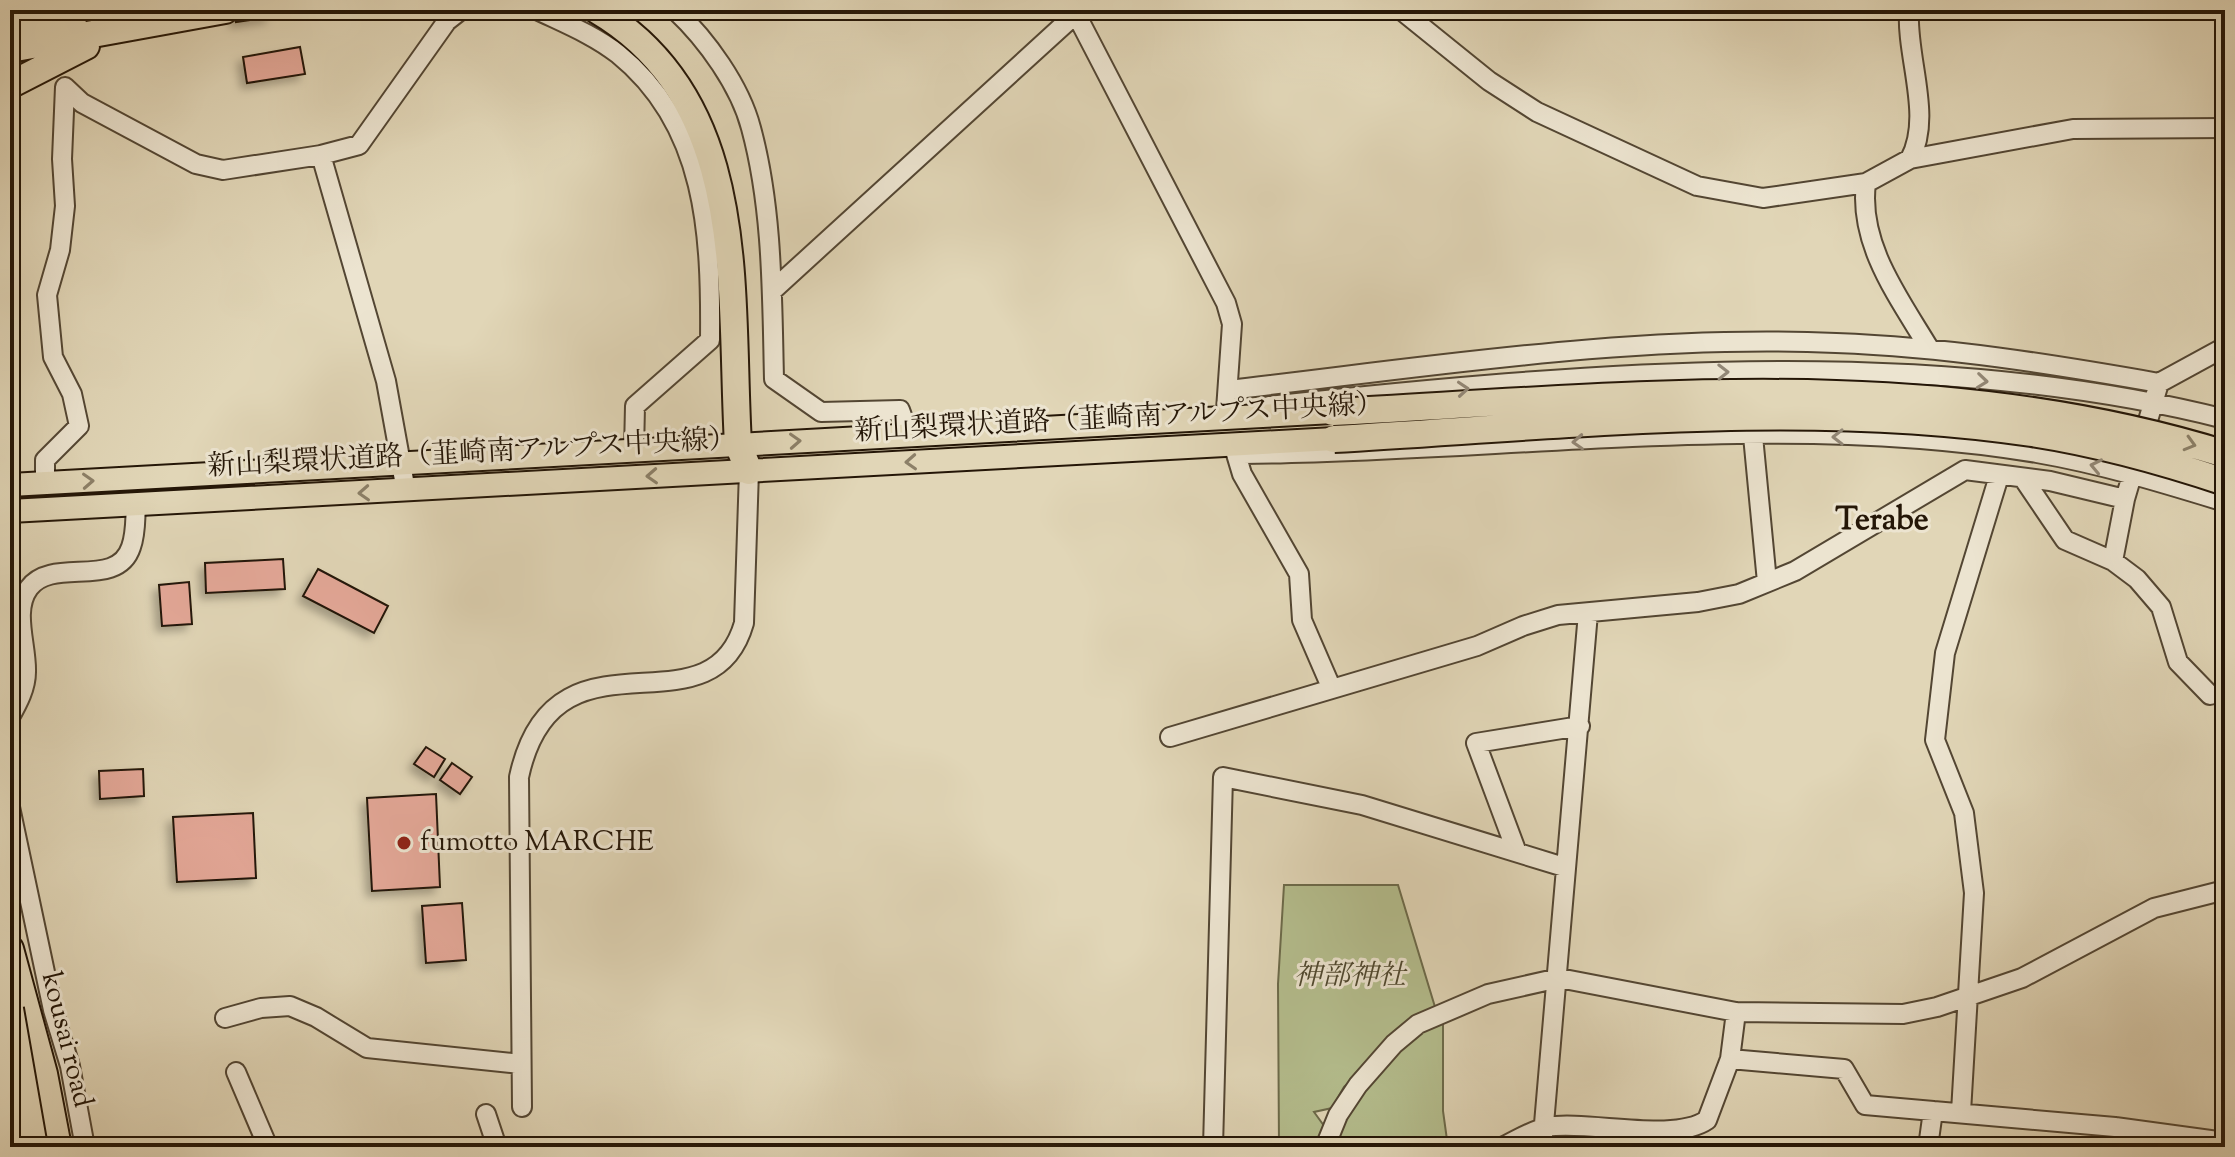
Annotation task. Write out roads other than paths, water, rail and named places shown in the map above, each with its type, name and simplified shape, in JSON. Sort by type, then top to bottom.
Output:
[{"type":"highway","points":[[10,30],[225,10]]},
{"type":"highway","points":[[597,10],[644,45],[671,74],[706,138],[726,219],[749,471]]},
{"type":"highway","points":[[626,10],[670,49],[689,73],[719,130],[731,169],[741,218],[747,444]]},
{"type":"highway","points":[[10,49],[133,18]]},
{"type":"highway","points":[[10,85],[133,18]]},
{"type":"highway","name":"新山梨環状道路（韮崎南アルプス中央線）","points":[[1333,412],[1676,394],[1882,394],[2040,409],[2115,424],[2225,454]]},
{"type":"highway","name":"新山梨環状道路（韮崎南アルプス中央線）","points":[[1334,439],[1676,419],[1879,419],[2031,433],[2108,448],[2225,482]]},
{"type":"highway","name":"kousai road","points":[[10,949],[44,1074],[58,1147]]},
{"type":"highway","points":[[10,1009],[34,1147]]},
{"type":"main road","name":"新山梨環状道路（韮崎南アルプス中央線）","points":[[10,485],[1333,412]]},
{"type":"main road","name":"新山梨環状道路（韮崎南アルプス中央線）","points":[[10,511],[1334,439]]},
{"type":"street","points":[[45,483],[45,460],[79,426],[72,394],[53,357],[47,295],[60,250],[65,206],[63,83],[82,103],[196,164],[223,170],[321,155],[359,145],[447,21],[461,10]]},
{"type":"street","points":[[537,10],[616,53],[641,75],[678,125],[694,163],[707,242],[710,340],[635,406],[634,451]]},
{"type":"street","points":[[675,10],[709,50],[736,91],[751,127],[772,291],[774,379],[821,412],[900,410],[909,435]]},
{"type":"street","points":[[1401,10],[1489,81],[1537,112],[1697,186],[1763,198],[1866,183],[1910,159],[2073,129],[2225,128]]},
{"type":"street","points":[[1909,10],[1911,67],[1920,124],[1918,143],[1910,159]]},
{"type":"street","points":[[772,291],[1078,12],[1226,303],[1232,324],[1226,410]]},
{"type":"street","points":[[321,155],[386,381],[406,491]]},
{"type":"street","points":[[1866,183],[1864,202],[1874,246],[1883,269],[1929,348]]},
{"type":"street","points":[[1228,390],[1595,349],[1764,342],[1929,348],[2029,360],[2155,392],[2225,419]]},
{"type":"street","points":[[1051,427],[1678,373],[1805,371],[1921,374],[2155,392],[2225,347]]},
{"type":"street","points":[[2113,561],[2131,473],[2155,392]]},
{"type":"street","points":[[1753,436],[1767,582]]},
{"type":"street","points":[[989,458],[1345,453],[1753,436],[1944,441],[2038,453],[2131,473],[2225,502]]},
{"type":"street","points":[[1236,454],[1242,474],[1299,574],[1302,620],[1331,687]]},
{"type":"street","points":[[1170,737],[1477,646],[1546,618],[1698,602],[1739,594],[1795,571],[1944,479],[1965,470],[2050,481],[2125,499]]},
{"type":"street","points":[[522,1107],[519,777],[524,752],[547,714],[582,691],[622,682],[698,678],[727,657],[738,642],[744,623],[749,471]]},
{"type":"street","points":[[1961,1112],[1974,893],[1964,813],[1935,740],[1945,653],[1999,476]]},
{"type":"street","points":[[2023,478],[2065,540],[2113,561],[2137,579],[2161,607],[2178,662],[2210,695]]},
{"type":"street","points":[[10,717],[23,691],[26,672],[21,616],[22,600],[30,586],[53,574],[108,569],[121,562],[130,551],[136,505]]},
{"type":"street","points":[[1542,1147],[1547,1127],[1564,867],[1580,726],[1588,613]]},
{"type":"street","points":[[1516,850],[1476,743],[1580,726]]},
{"type":"street","points":[[1213,1147],[1223,777],[1362,805],[1564,867]]},
{"type":"street","points":[[10,807],[53,1010],[70,1066],[85,1147]]},
{"type":"street","points":[[1325,1147],[1338,1115],[1358,1085],[1394,1044],[1418,1024],[1488,994],[1559,978],[1736,1012],[1903,1014],[1970,997],[2022,978],[2154,908],[2225,890]]},
{"type":"street","points":[[225,1018],[261,1008],[290,1006],[316,1017],[367,1048],[521,1064]]},
{"type":"street","points":[[1502,1147],[1547,1127],[1652,1129],[1698,1126],[1707,1120],[1730,1059],[1736,1012]]},
{"type":"street","points":[[1730,1059],[1844,1069],[1865,1105],[2115,1127],[2225,1142]]},
{"type":"street","points":[[10,1082],[70,1066]]},
{"type":"street","points":[[236,1072],[268,1147]]},
{"type":"street","points":[[1928,1147],[1933,1111]]},
{"type":"street","points":[[486,1114],[497,1147]]},
{"type":"street","points":[[2112,1147],[2115,1127]]},
{"type":"place","name":"fumotto MARCHE","points":[[404,843]]},
{"type":"district","name":"Terabe","points":[[1882,521]]},
{"type":"park label","name":"神部神社","points":[[1350,977]]}]
